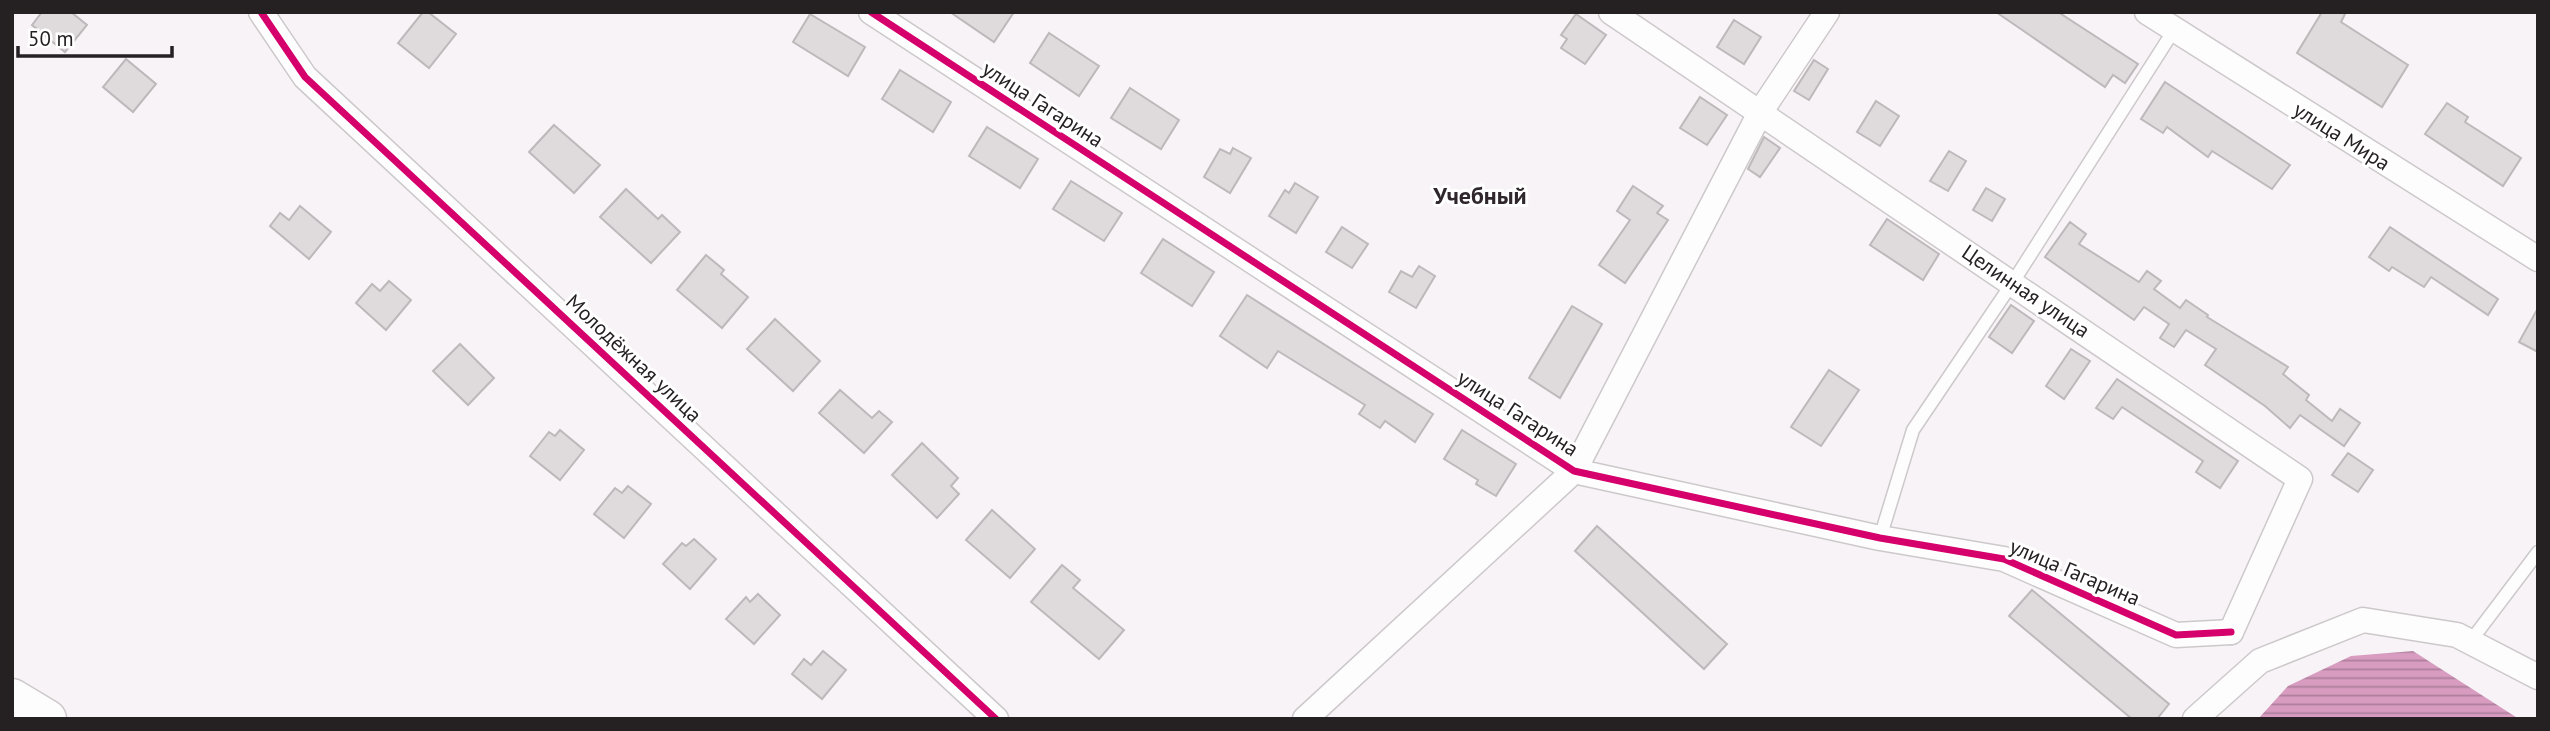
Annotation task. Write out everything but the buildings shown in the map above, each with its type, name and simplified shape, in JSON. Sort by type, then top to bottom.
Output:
[{"type":"highway","points":[[12,698],[47,719]]},
{"type":"street","name":"Молодёжная улица","points":[[261,12],[305,77],[996,719]]},
{"type":"street","name":"улица Гагарина","points":[[871,12],[1574,471],[1881,538],[2004,559],[2176,635],[2231,632]]},
{"type":"street","name":"Целинная улица","points":[[1611,12],[1761,111],[2300,479],[2231,632]]},
{"type":"street","points":[[1305,719],[1574,471],[1761,111],[1827,12]]},
{"type":"street","name":"улица Мира","points":[[2147,12],[2538,259]]},
{"type":"street","points":[[2195,719],[2260,661],[2363,620],[2457,635],[2538,677]]},
{"type":"street","points":[[2231,632],[2260,661]]},
{"type":"lane","points":[[1881,538],[1913,430],[2013,282],[2174,30]]},
{"type":"lane","points":[[2470,642],[2538,552]]},
{"type":"shaded area","points":[[2413,651],[2519,719],[2258,719],[2288,686],[2351,656]]},
{"type":"cycle path","points":[[261,12],[305,77],[996,719]]},
{"type":"cycle path","points":[[871,12],[1574,471],[1880,538],[2004,559],[2176,635],[2231,632]]},
{"type":"district","name":"Учебный","points":[[1480,195]]}]
